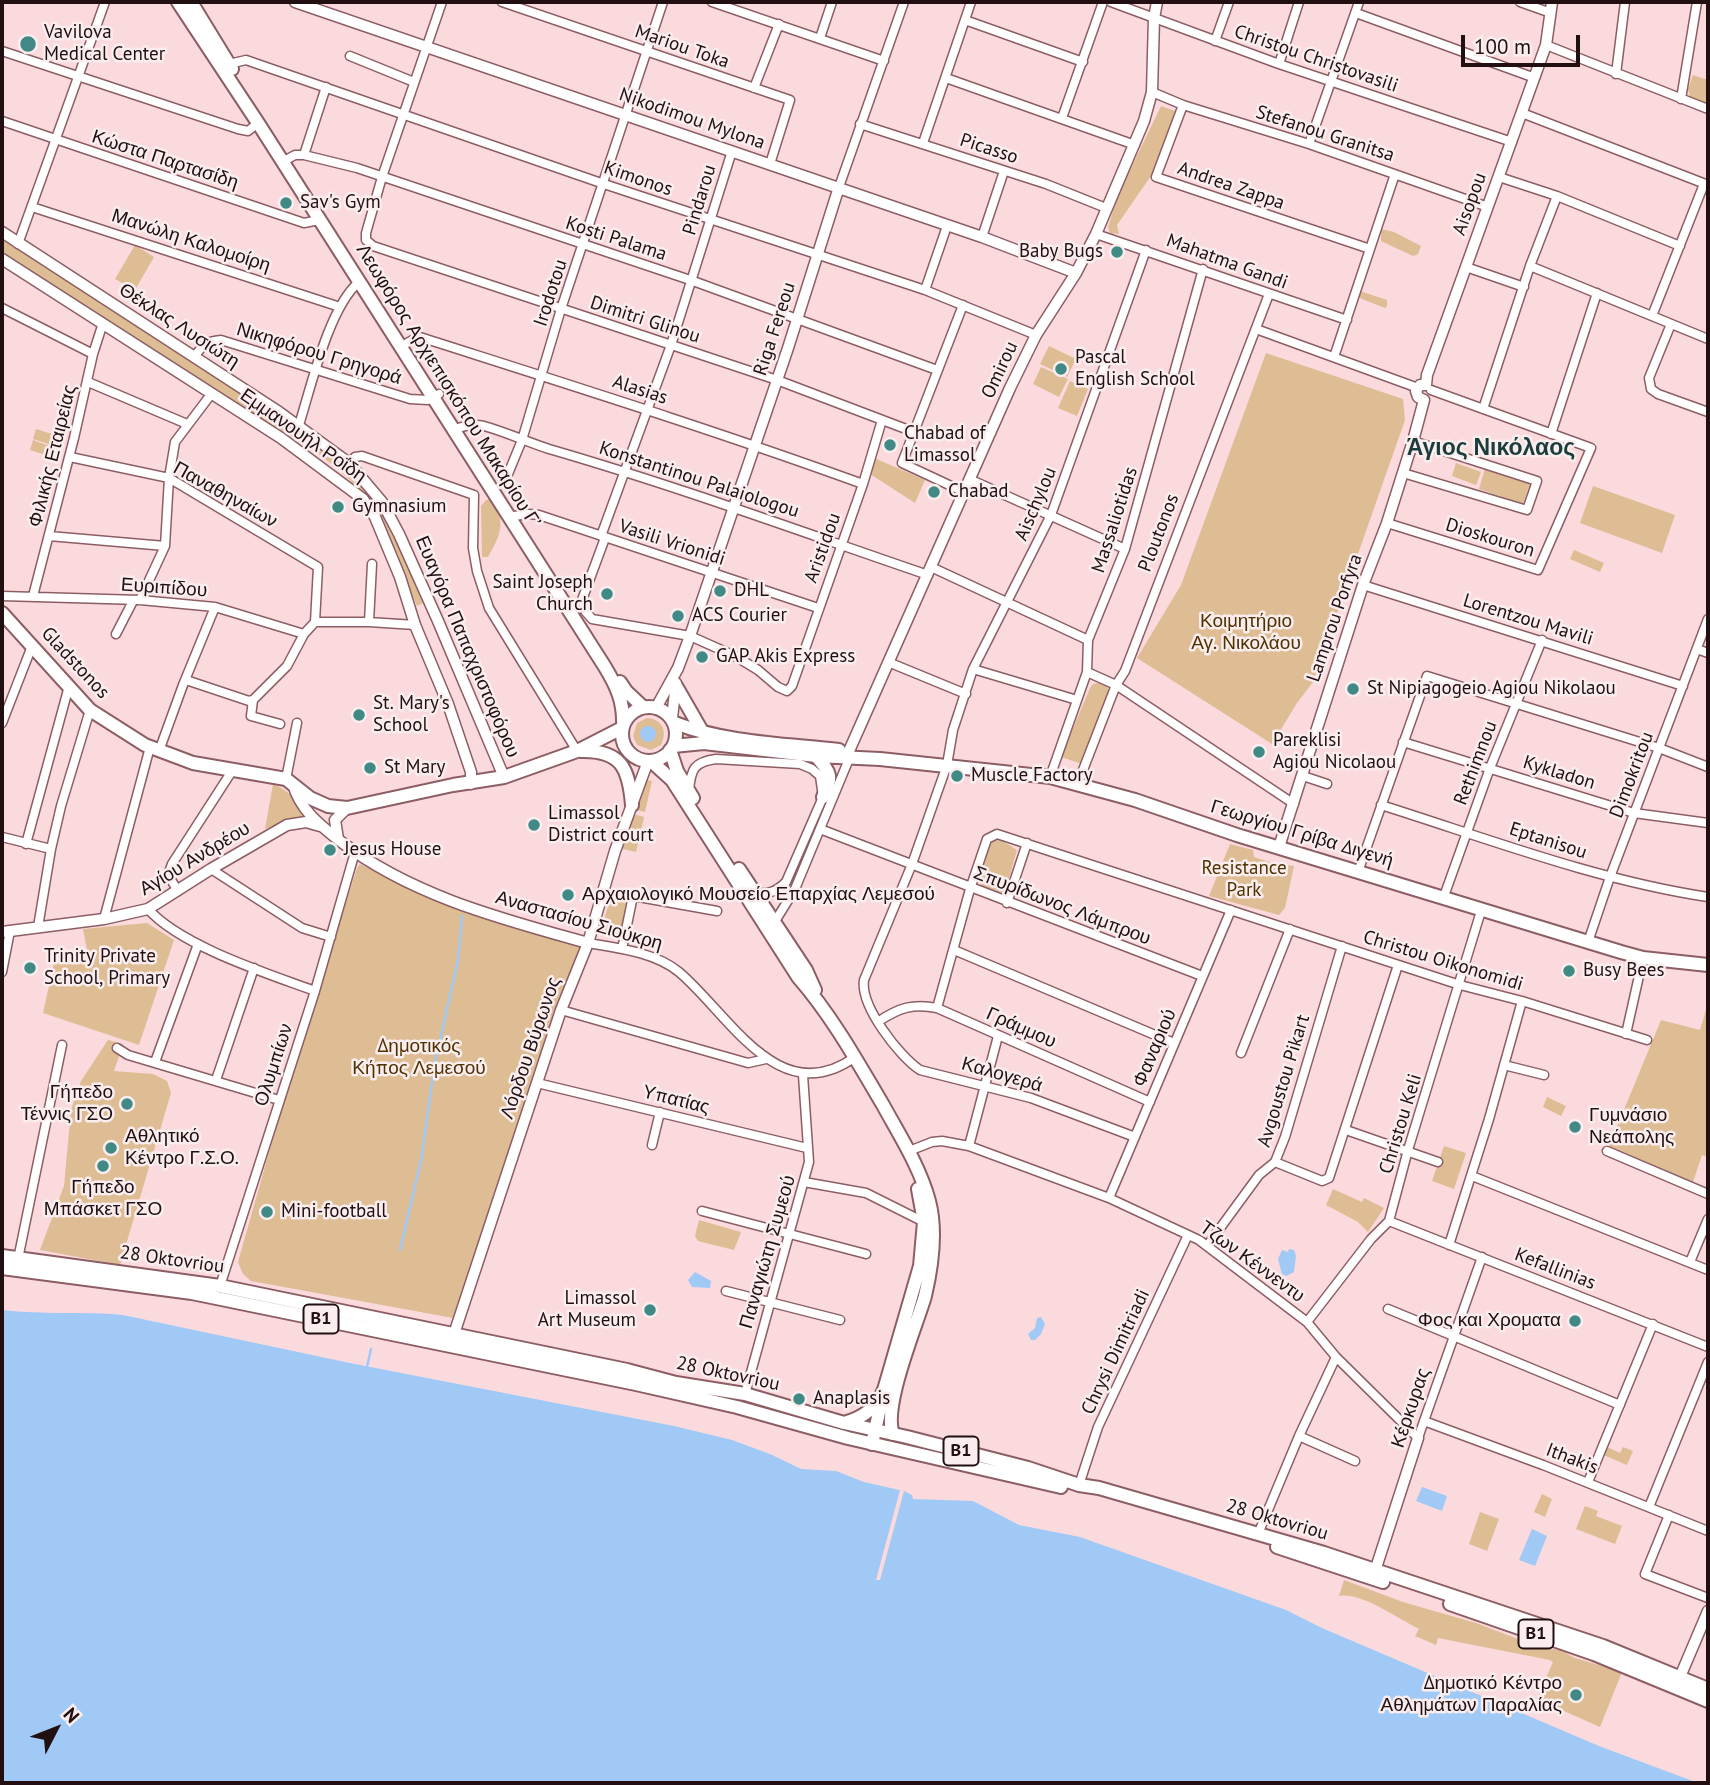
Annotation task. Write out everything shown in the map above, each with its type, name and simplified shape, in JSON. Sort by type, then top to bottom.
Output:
[{"type":"main road","name":"Λεωφόρος Αρχιεπισκόπου Μακαρίου Γ’","points":[[178,2],[407,343],[488,485],[619,691],[624,709],[623,727]]},
{"type":"main road","name":"Λεωφόρος Αρχιεπισκόπου Μακαρίου Γ’","points":[[191,2],[319,220],[359,282],[458,428],[626,691],[649,708]]},
{"type":"main road","name":"Gladstonos","points":[[2,613],[90,709],[106,722],[155,749],[193,763],[289,781]]},
{"type":"main road","points":[[676,687],[703,733]]},
{"type":"main road","points":[[650,761],[664,756],[672,748],[676,737],[673,721],[649,708],[630,714],[623,727],[622,738],[631,754],[650,761],[678,789],[798,977],[820,1003],[855,1057],[909,1151],[929,1202],[932,1252],[925,1294],[892,1401],[890,1422],[893,1434]]},
{"type":"main road","name":"Γεωργίου Γρίβα Διγενή","points":[[673,721],[703,733],[849,755],[1050,777],[1079,783],[1481,911],[1643,958],[1708,965]]},
{"type":"main road","points":[[289,781],[320,803],[347,808],[503,777],[577,751],[623,727]]},
{"type":"main road","name":"Γεωργίου Γρίβα Διγενή","points":[[672,748],[704,743],[816,756],[849,755]]},
{"type":"main road","points":[[672,748],[677,771],[806,970],[820,1003]]},
{"type":"main road","points":[[577,751],[601,750],[620,762],[631,785],[632,805]]},
{"type":"main road","points":[[816,756],[830,775],[830,783],[823,797]]},
{"type":"main road","points":[[872,1444],[884,1390],[923,1253],[924,1222],[909,1151]]},
{"type":"main road","name":"28 Oktovriou","points":[[2,1256],[220,1286],[692,1396],[872,1444],[1075,1490],[1252,1539],[1678,1682],[1708,1689]]},
{"type":"main road","name":"28 Oktovriou","points":[[2,1268],[192,1293],[627,1370],[744,1394],[844,1423],[1028,1468],[1079,1485],[1099,1488],[1324,1553],[1603,1646],[1678,1682],[1708,1702]]},
{"type":"main road","points":[[844,1423],[867,1414],[884,1390]]},
{"type":"street","points":[[19,244],[105,2]]},
{"type":"street","name":"Nikodimou Mylona","points":[[295,2],[839,187],[1076,273]]},
{"type":"street","points":[[382,177],[442,2]]},
{"type":"street","name":"Mariou Toka","points":[[502,2],[790,100],[770,164]]},
{"type":"street","name":"Irodotou","points":[[508,474],[522,440],[561,309],[663,2]]},
{"type":"street","points":[[712,2],[884,61]]},
{"type":"street","points":[[820,38],[832,2]]},
{"type":"street","name":"Riga Fereou","points":[[673,721],[678,668],[777,380],[860,124],[904,2]]},
{"type":"street","points":[[923,144],[971,2]]},
{"type":"street","points":[[1062,118],[1103,2]]},
{"type":"street","name":"Christou Christovasili","points":[[1111,2],[1279,64],[1512,142]]},
{"type":"street","name":"Omirou","points":[[849,755],[969,479],[1036,335],[1076,273],[1135,145],[1152,92],[1154,18],[1157,2]]},
{"type":"street","points":[[1215,41],[1229,2]]},
{"type":"street","points":[[1279,64],[1299,2]]},
{"type":"street","points":[[1309,144],[1359,2]]},
{"type":"street","points":[[1520,2],[1551,7]]},
{"type":"street","points":[[1616,74],[1625,2]]},
{"type":"street","points":[[1681,99],[1697,2]]},
{"type":"street","name":"Aisopou","points":[[1425,385],[1546,45],[1551,7]]},
{"type":"street","points":[[1356,13],[1535,78]]},
{"type":"street","points":[[965,20],[1083,62]]},
{"type":"street","points":[[754,88],[779,24]]},
{"type":"street","points":[[1546,45],[1708,109]]},
{"type":"street","points":[[2,51],[238,129],[248,131],[258,123]]},
{"type":"street","points":[[350,56],[414,82]]},
{"type":"street","name":"Kimonos","points":[[229,64],[246,60],[710,220],[925,290],[1036,335]]},
{"type":"street","points":[[946,78],[1135,145]]},
{"type":"street","points":[[304,155],[326,87]]},
{"type":"street","name":"Stefanou Granitsa","points":[[1152,92],[1183,105],[1309,144],[1488,207]]},
{"type":"street","name":"Andrea Zappa","points":[[1183,105],[1156,177],[1370,249]]},
{"type":"street","points":[[1522,113],[1706,185],[1652,316]]},
{"type":"street","name":"Κώστα Παρτασίδη","points":[[2,121],[304,223],[319,220]]},
{"type":"street","name":"Picasso","points":[[860,124],[1004,170],[1106,208]]},
{"type":"street","name":"Pindarou","points":[[732,151],[693,281],[646,409],[582,600],[585,611],[592,619],[690,636],[735,656],[778,687],[787,691],[792,686]]},
{"type":"street","name":"Kosti Palama","points":[[286,160],[304,155],[357,168],[798,317],[937,370]]},
{"type":"street","points":[[982,237],[1004,170]]},
{"type":"street","points":[[1334,357],[1395,174]]},
{"type":"street","name":"Dimitri Glinou","points":[[382,177],[366,233],[366,240],[373,246],[777,380],[914,432]]},
{"type":"street","points":[[1499,177],[1557,196],[1680,246]]},
{"type":"street","points":[[1483,409],[1530,267],[1557,196]]},
{"type":"street","name":"Μανώλη Καλομοίρη","points":[[32,207],[340,307]]},
{"type":"street","points":[[925,290],[947,226]]},
{"type":"street","name":"Θέκλας Λυσιώτη","points":[[2,232],[299,425],[349,463]]},
{"type":"street","name":"Mahatma Gandi","points":[[1096,234],[1347,320]]},
{"type":"street","name":"Aischylou","points":[[912,864],[947,765],[953,730],[973,669],[1051,515],[1146,250]]},
{"type":"street","name":"Εμμανουήλ Ροΐδη","points":[[2,258],[212,393],[333,475],[363,499],[371,510],[400,577],[415,625],[448,704],[471,772],[471,784]]},
{"type":"street","points":[[1466,267],[1524,287]]},
{"type":"street","points":[[1530,267],[1708,339]]},
{"type":"street","name":"Massaliotidas","points":[[1050,777],[1087,672],[1088,640],[1125,549],[1203,269]]},
{"type":"street","points":[[299,425],[340,307],[359,282]]},
{"type":"street","points":[[1256,329],[1425,385],[1551,434],[1597,293]]},
{"type":"street","name":"Ploutonos","points":[[1079,783],[1269,294]]},
{"type":"street","points":[[963,305],[902,463],[964,492]]},
{"type":"street","points":[[2,308],[93,354]]},
{"type":"street","name":"Φιλικής Εταιρείας","points":[[33,596],[93,354],[103,324]]},
{"type":"street","points":[[1671,324],[1649,378],[1651,389],[1708,412]]},
{"type":"street","name":"Alasias","points":[[407,343],[418,337],[423,338],[543,374],[863,484]]},
{"type":"street","name":"Νικηφόρου Γρηγορά","points":[[194,357],[209,341],[220,340],[410,399],[421,401],[437,396]]},
{"type":"street","points":[[88,382],[187,424]]},
{"type":"street","name":"Lamprou Porfyra","points":[[1279,847],[1363,585],[1403,473],[1423,400],[1418,397],[1425,385]]},
{"type":"street","points":[[116,634],[166,546],[169,478],[175,442],[212,393]]},
{"type":"street","name":"Aristidou","points":[[792,686],[863,484],[882,420]]},
{"type":"street","name":"Konstantinou Palaiologou","points":[[458,428],[471,424],[484,426],[626,471],[842,546],[930,571],[1088,640]]},
{"type":"street","name":"Dioskouron","points":[[1387,523],[1538,570],[1591,448],[1551,434]]},
{"type":"street","points":[[1403,473],[1527,510],[1537,481],[1413,441]]},
{"type":"street","points":[[349,463],[355,457],[362,456],[474,495]]},
{"type":"street","name":"Παναθηναίων","points":[[69,457],[169,478],[318,567],[316,622]]},
{"type":"street","name":"Ευαγόρα Παπαχριστοφόρου","points":[[349,463],[382,502],[399,534],[503,777]]},
{"type":"street","points":[[969,479],[1125,549]]},
{"type":"street","points":[[474,495],[488,485]]},
{"type":"street","points":[[474,495],[473,548],[489,608],[577,751]]},
{"type":"street","points":[[371,510],[382,502]]},
{"type":"street","name":"Vasili Vrionidi","points":[[514,516],[539,515],[818,608]]},
{"type":"street","points":[[49,536],[166,546]]},
{"type":"street","points":[[369,622],[372,564]]},
{"type":"street","name":"Lorentzou Mavili","points":[[1363,585],[1683,686]]},
{"type":"street","name":"Ευριπίδου","points":[[2,596],[215,607],[304,634]]},
{"type":"street","points":[[104,919],[155,749],[215,607]]},
{"type":"street","name":"Dimokritou","points":[[1588,942],[1708,619]]},
{"type":"street","points":[[280,724],[251,716],[253,700],[287,666],[304,634],[316,622],[415,625]]},
{"type":"street","name":"Rethimnou","points":[[1443,899],[1490,768],[1542,640]]},
{"type":"street","points":[[2,723],[32,646]]},
{"type":"street","points":[[1697,649],[1708,653]]},
{"type":"street","points":[[888,663],[965,694]]},
{"type":"street","name":"Riga Fereou","points":[[649,708],[678,668]]},
{"type":"street","points":[[973,669],[1077,700]]},
{"type":"street","points":[[1087,672],[1116,685],[1294,804]]},
{"type":"street","points":[[1358,872],[1427,676],[1659,748],[1708,767]]},
{"type":"street","points":[[186,680],[249,701],[253,700]]},
{"type":"street","points":[[26,844],[69,686]]},
{"type":"street","points":[[38,928],[51,849],[90,709]]},
{"type":"street","points":[[289,781],[297,723]]},
{"type":"street","name":"Kykladon","points":[[1403,742],[1634,813],[1708,822]]},
{"type":"street","points":[[774,923],[795,889],[849,755]]},
{"type":"street","points":[[689,791],[691,774],[704,760],[800,764],[820,776],[823,797],[786,881],[778,890],[767,894],[755,893]]},
{"type":"street","name":"Λόρδου Βύρωνος","points":[[452,1341],[561,1010],[588,943],[632,805],[650,761]]},
{"type":"street","points":[[178,891],[169,875],[172,864],[232,771]]},
{"type":"street","points":[[1303,776],[1326,784]]},
{"type":"street","name":"Αναστασίου Σιούκρη","points":[[289,781],[296,795],[320,826],[355,852],[413,885],[448,900],[588,943],[659,960],[677,971],[766,1059],[803,1075]]},
{"type":"street","name":"Eptanisou","points":[[1381,805],[1610,877],[1708,897]]},
{"type":"street","points":[[338,839],[335,820],[347,808]]},
{"type":"street","name":"Αγίου Ανδρέου","points":[[6,931],[104,919],[148,909],[287,825],[306,822],[320,826]]},
{"type":"street","name":"Σπυρίδωνος Λάμπρου","points":[[820,829],[970,889],[1202,976]]},
{"type":"street","name":"Christou Oikonomidi","points":[[970,889],[987,839],[997,834],[1460,985],[1522,1001],[1647,1040]]},
{"type":"street","points":[[2,837],[51,849]]},
{"type":"street","points":[[1007,903],[1027,843]]},
{"type":"street","name":"Ολυμπίων","points":[[220,1286],[315,991],[355,852]]},
{"type":"street","name":"Καλογερά","points":[[912,864],[864,980],[863,989],[865,999],[907,1061],[920,1070],[1031,1098],[1135,1137]]},
{"type":"street","points":[[211,869],[302,928],[331,937]]},
{"type":"street","points":[[937,1008],[970,889]]},
{"type":"street","points":[[622,949],[633,896],[717,911]]},
{"type":"street","points":[[148,909],[160,923],[198,944],[315,991]]},
{"type":"street","name":"Φαναριού","points":[[1109,1198],[1231,910]]},
{"type":"street","name":"Christou Keli","points":[[1307,1322],[1371,1239],[1389,1221],[1481,911]]},
{"type":"street","points":[[572,938],[597,915]]},
{"type":"street","points":[[1241,1053],[1290,929]]},
{"type":"street","points":[[2,972],[6,931]]},
{"type":"street","points":[[155,1062],[198,944]]},
{"type":"street","name":"Avgoustou Pikart","points":[[1207,1246],[1259,1175],[1275,1162],[1285,1137],[1342,946]]},
{"type":"street","points":[[954,950],[1174,1043]]},
{"type":"street","points":[[1626,1034],[1643,958]]},
{"type":"street","points":[[1275,1162],[1322,1181],[1329,1178],[1398,965]]},
{"type":"street","points":[[216,1080],[254,968]]},
{"type":"street","points":[[1448,1245],[1472,1176],[1522,1001]]},
{"type":"street","name":"Γράμμου","points":[[879,1021],[903,1007],[916,1004],[937,1008],[1150,1102]]},
{"type":"street","points":[[561,1010],[748,1063],[766,1059]]},
{"type":"street","points":[[969,1146],[998,1036]]},
{"type":"street","points":[[18,1259],[62,1045]]},
{"type":"street","points":[[117,1048],[128,1055],[279,1100]]},
{"type":"street","points":[[803,1075],[832,1071],[855,1057]]},
{"type":"street","points":[[1504,1065],[1544,1075]]},
{"type":"street","name":"Παναγιώτη Συμεού","points":[[744,1394],[809,1162],[803,1075]]},
{"type":"street","name":"Υπατίας","points":[[537,1083],[807,1148]]},
{"type":"street","points":[[652,1145],[660,1112]]},
{"type":"street","points":[[1346,1130],[1438,1162]]},
{"type":"street","name":"Τζων Κέννεντυ","points":[[909,1151],[942,1141],[969,1146],[1109,1198],[1188,1234],[1307,1322],[1336,1357],[1418,1438]]},
{"type":"street","points":[[1606,1151],[1708,1194]]},
{"type":"street","points":[[1472,1176],[1708,1270]]},
{"type":"street","points":[[804,1182],[866,1193],[924,1222]]},
{"type":"street","points":[[702,1212],[866,1254]]},
{"type":"street","points":[[1690,1262],[1708,1220]]},
{"type":"street","name":"Kefallinias","points":[[1389,1221],[1708,1347]]},
{"type":"street","name":"Chrysi Dimitriadi","points":[[1079,1485],[1098,1427],[1188,1234]]},
{"type":"street","name":"Κέρκυρας","points":[[1375,1571],[1418,1438],[1482,1257]]},
{"type":"street","points":[[726,1292],[840,1320]]},
{"type":"street","points":[[1388,1309],[1620,1405]]},
{"type":"street","points":[[1588,1482],[1653,1324]]},
{"type":"street","points":[[1258,1534],[1336,1357]]},
{"type":"street","points":[[1649,1507],[1708,1362]]},
{"type":"street","name":"Ithakis","points":[[1424,1421],[1588,1482],[1708,1531]]},
{"type":"street","points":[[1299,1436],[1355,1461]]},
{"type":"street","points":[[1669,1515],[1645,1574],[1708,1598]]},
{"type":"street","points":[[1678,1682],[1708,1612]]},
{"type":"green space","points":[[1693,75],[1708,80],[1708,106],[1690,97],[1688,89]]},
{"type":"green space","points":[[1161,106],[1175,111],[1175,115],[1153,173],[1117,225],[1119,234],[1110,233],[1108,227],[1118,195]]},
{"type":"green space","points":[[1381,229],[1394,232],[1421,246],[1418,254],[1413,256],[1381,241]]},
{"type":"green space","points":[[2,237],[321,445],[343,463],[373,497],[371,503],[345,475],[316,452],[2,252]]},
{"type":"green space","points":[[135,245],[154,257],[135,290],[115,279]]},
{"type":"green space","points":[[1360,291],[1387,300],[1387,306],[1385,308],[1362,299],[1359,297]]},
{"type":"green space","points":[[1049,346],[1076,359],[1067,377],[1040,364]]},
{"type":"green space","name":"Κοιμητήριο Αγ. Νικολάου","points":[[1266,353],[1403,399],[1405,420],[1313,682],[1272,744],[1137,658],[1181,585]]},
{"type":"green space","points":[[1041,367],[1068,379],[1059,397],[1033,384]]},
{"type":"green space","points":[[1070,381],[1088,389],[1077,416],[1058,408]]},
{"type":"green space","points":[[36,429],[58,436],[54,446],[33,439]]},
{"type":"green space","points":[[33,440],[55,448],[52,457],[30,450]]},
{"type":"green space","points":[[872,457],[925,480],[915,503],[867,472]]},
{"type":"green space","points":[[1456,463],[1481,472],[1476,485],[1452,476]]},
{"type":"green space","points":[[1485,468],[1530,484],[1523,504],[1479,489]]},
{"type":"green space","points":[[1593,486],[1675,515],[1662,553],[1580,523]]},
{"type":"green space","points":[[490,499],[499,514],[500,528],[488,557],[482,557],[481,506]]},
{"type":"green space","points":[[382,515],[395,537],[423,603],[417,606],[379,517]]},
{"type":"green space","points":[[1574,550],[1604,563],[1600,572],[1570,559]]},
{"type":"green space","points":[[1099,683],[1106,684],[1110,694],[1082,764],[1061,757],[1090,688]]},
{"type":"green space","points":[[647,718],[660,723],[664,731],[661,745],[651,750],[637,745],[633,736],[637,723]]},
{"type":"green space","points":[[647,780],[652,781],[645,812],[636,810]]},
{"type":"green space","points":[[273,784],[292,797],[305,816],[265,829]]},
{"type":"green space","points":[[634,814],[644,817],[640,835],[631,833],[632,828],[629,827]]},
{"type":"green space","points":[[626,836],[639,839],[636,852],[623,849]]},
{"type":"green space","points":[[1001,840],[1017,850],[1006,889],[1001,893],[983,887],[979,882],[990,844]]},
{"type":"green space","name":"Resistance Park","points":[[1230,844],[1253,850],[1254,857],[1275,864],[1294,866],[1285,908],[1279,915],[1209,896]]},
{"type":"green space","name":"Δημοτικός Κήπος Λεμεσού","points":[[360,864],[469,914],[490,917],[581,945],[553,1015],[453,1318],[251,1281],[243,1274],[238,1262],[290,1078]]},
{"type":"green space","points":[[611,896],[630,901],[618,939],[600,933]]},
{"type":"green space","points":[[147,923],[174,940],[139,1045],[43,1013],[54,963],[78,964],[88,955],[83,929]]},
{"type":"green space","points":[[1708,1003],[1708,1157],[1702,1155],[1693,1182],[1609,1146],[1661,1020],[1700,1030]]},
{"type":"green space","name":"Αθλητικό Κέντρο Γ.Σ.Ο.","points":[[108,1040],[123,1044],[114,1071],[153,1074],[167,1081],[171,1093],[120,1265],[40,1250],[64,1186],[71,1110],[81,1081]]},
{"type":"green space","points":[[1547,1097],[1566,1106],[1561,1116],[1543,1107]]},
{"type":"green space","points":[[1444,1146],[1466,1153],[1454,1189],[1432,1181]]},
{"type":"green space","points":[[1333,1189],[1362,1202],[1364,1198],[1384,1208],[1368,1232],[1358,1222],[1326,1205]]},
{"type":"green space","points":[[699,1220],[741,1232],[734,1250],[698,1241],[695,1236]]},
{"type":"green space","points":[[1605,1446],[1620,1453],[1623,1447],[1633,1451],[1627,1465],[1601,1454]]},
{"type":"green space","points":[[1542,1494],[1552,1499],[1545,1517],[1534,1512]]},
{"type":"green space","points":[[1585,1506],[1598,1511],[1596,1516],[1622,1526],[1615,1544],[1576,1529]]},
{"type":"green space","points":[[1480,1512],[1499,1519],[1487,1551],[1469,1544]]},
{"type":"green space","points":[[1344,1580],[1403,1602],[1476,1623],[1539,1647],[1560,1650],[1575,1658],[1622,1672],[1600,1727],[1537,1699],[1553,1662],[1550,1660],[1438,1638],[1436,1645],[1415,1636],[1419,1629],[1380,1607],[1358,1598],[1339,1596]]},
{"type":"water","points":[[648,726],[654,728],[654,740],[648,742],[642,740],[640,734],[642,728]]},
{"type":"water","points":[[1289,1249],[1294,1250],[1296,1256],[1294,1272],[1286,1276],[1282,1274],[1278,1259],[1282,1250],[1288,1252]]},
{"type":"water","points":[[695,1272],[711,1281],[710,1288],[692,1287],[688,1280]]},
{"type":"water","points":[[2,1310],[123,1315],[350,1363],[674,1426],[732,1440],[801,1469],[836,1471],[864,1482],[904,1491],[912,1495],[913,1499],[973,1501],[1019,1525],[1080,1537],[1286,1610],[1322,1628],[1599,1746],[1698,1783],[2,1783]]},
{"type":"water","points":[[1041,1317],[1045,1324],[1041,1334],[1031,1340],[1028,1334],[1035,1328],[1037,1318]]},
{"type":"water","points":[[1422,1487],[1447,1496],[1442,1511],[1416,1501]]},
{"type":"water","points":[[1532,1529],[1547,1536],[1535,1566],[1519,1560]]},
{"type":"pier","points":[[900,1490],[904,1491],[880,1580],[876,1580]]},
{"type":"waterway","points":[[400,1250],[421,1160],[435,1062],[458,960],[462,916]]},
{"type":"waterway","points":[[367,1367],[371,1349]]},
{"type":"place","name":"Vavilova Medical Center","points":[[28,44]]},
{"type":"place","name":"Sav's Gym","points":[[286,203]]},
{"type":"place","name":"Baby Bugs","points":[[1117,252]]},
{"type":"place","name":"Pascal English School","points":[[1061,369]]},
{"type":"place","name":"Chabad of Limassol","points":[[890,445]]},
{"type":"place","name":"Chabad","points":[[934,492]]},
{"type":"place","name":"Gymnasium","points":[[338,507]]},
{"type":"place","name":"DHL","points":[[720,591]]},
{"type":"place","name":"Saint Joseph Church","points":[[607,594]]},
{"type":"place","name":"ACS Courier","points":[[678,616]]},
{"type":"place","name":"GAP Akis Express","points":[[702,657]]},
{"type":"place","name":"St Nipiagogeio Agiou Nikolaou","points":[[1353,689]]},
{"type":"place","name":"St. Mary's School","points":[[359,715]]},
{"type":"place","name":"Pareklisi Agiou Nicolaou","points":[[1259,752]]},
{"type":"place","name":"St Mary","points":[[370,768]]},
{"type":"place","name":"Muscle Factory","points":[[957,776]]},
{"type":"place","name":"Limassol District court","points":[[534,825]]},
{"type":"place","name":"Jesus House","points":[[330,850]]},
{"type":"place","name":"Αρχαιολογικό Μουσείο Επαρχίας Λεμεσού","points":[[568,895]]},
{"type":"place","name":"Trinity Private School, Primary","points":[[30,968]]},
{"type":"place","name":"Busy Bees","points":[[1569,971]]},
{"type":"place","name":"Γήπεδο Τέννις ΓΣΟ","points":[[127,1104]]},
{"type":"place","name":"Γυμνάσιο Νεάπολης","points":[[1575,1127]]},
{"type":"place","name":"Αθλητικό Κέντρο Γ.Σ.Ο.","points":[[111,1148]]},
{"type":"place","name":"Γήπεδο Μπάσκετ ΓΣΟ","points":[[103,1166]]},
{"type":"place","name":"Mini-football","points":[[267,1212]]},
{"type":"place","name":"Limassol Art Museum","points":[[650,1310]]},
{"type":"place","name":"Φος και Χροματα","points":[[1575,1321]]},
{"type":"place","name":"Anaplasis","points":[[799,1399]]},
{"type":"place","name":"Δημοτικό Κέντρο Αθλημάτων Παραλίας","points":[[1576,1695]]},
{"type":"district","name":"Άγιος Νικόλαος","points":[[1491,448]]}]
